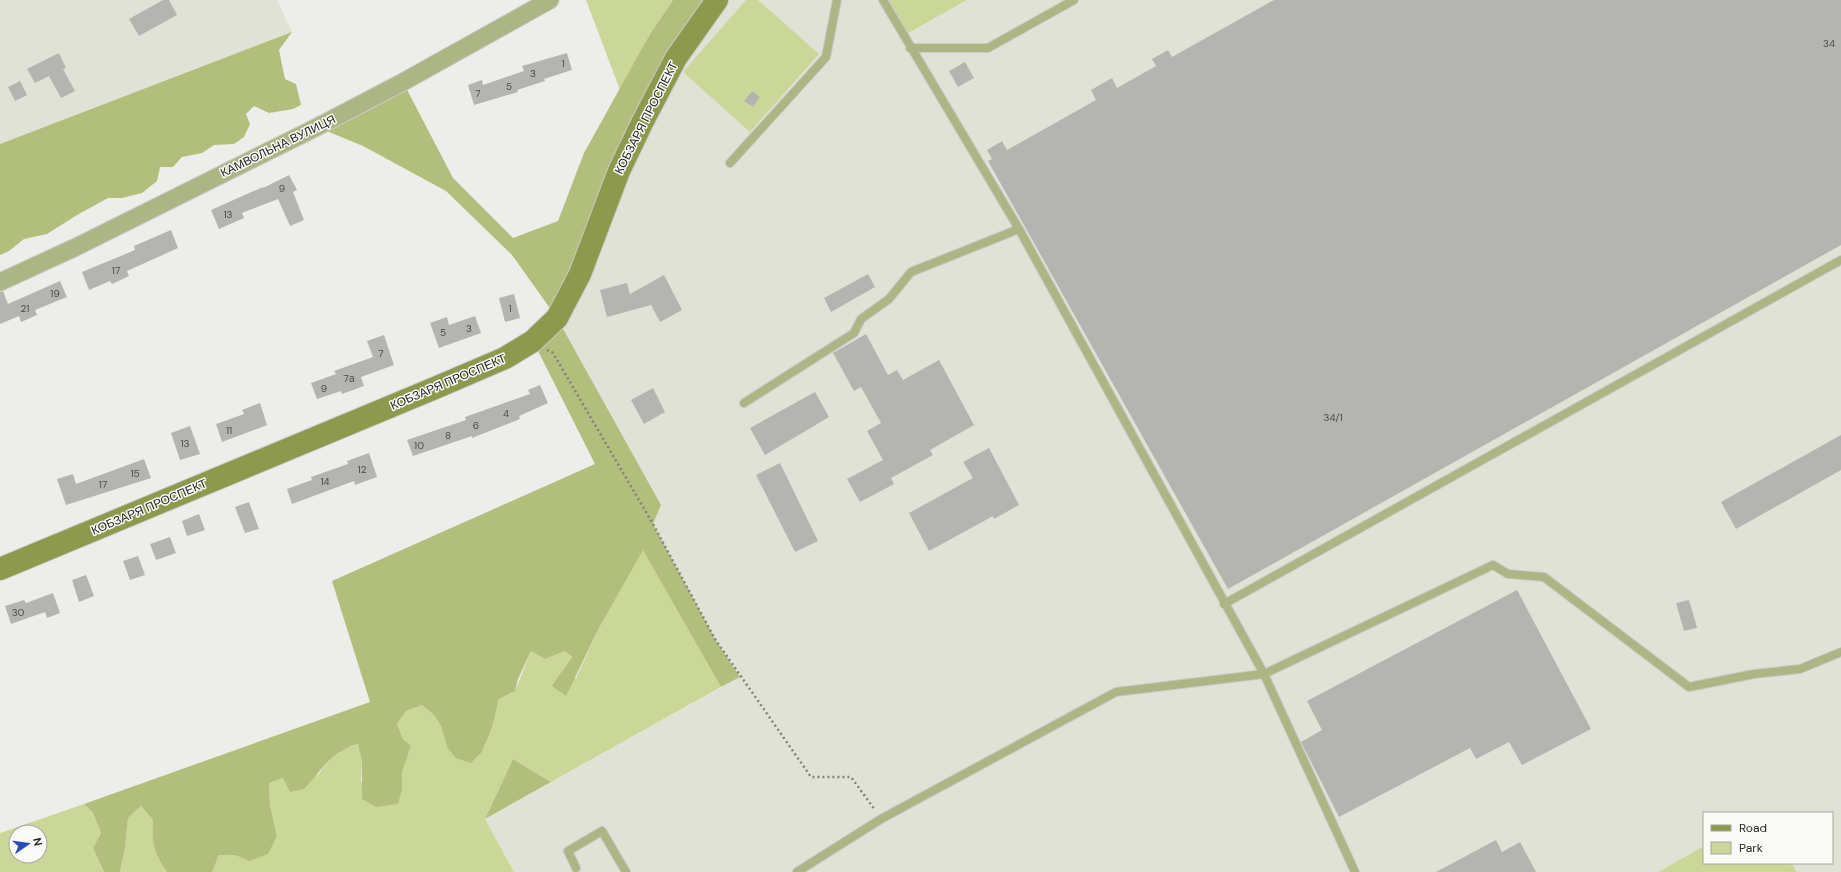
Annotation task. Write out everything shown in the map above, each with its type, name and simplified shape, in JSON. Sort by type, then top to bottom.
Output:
[{"type":"main road","name":"КОБЗАРЯ ПРОСПЕКТ","points":[[0,569],[435,388],[505,358],[533,341],[557,318],[570,295],[580,274],[619,171],[643,121],[676,58],[717,0]]},
{"type":"street","name":"КАМВОЛЬНА ВУЛИЦЯ","points":[[0,282],[76,247],[317,127],[403,82],[550,0]]},
{"type":"lane","points":[[730,163],[826,58],[837,0]]},
{"type":"lane","points":[[883,0],[910,48],[1019,229],[1224,604],[1264,674],[1355,872]]},
{"type":"lane","points":[[910,48],[988,48],[1074,0]]},
{"type":"lane","points":[[744,403],[854,333],[861,319],[889,299],[911,272],[1019,229]]},
{"type":"lane","points":[[1224,604],[1841,260]]},
{"type":"lane","points":[[797,872],[881,819],[1116,692],[1264,674],[1493,565],[1508,574],[1544,577],[1689,687],[1754,674],[1800,669],[1841,652]]},
{"type":"lane","points":[[576,868],[568,851],[602,831],[626,872]]},
{"type":"path","points":[[533,341],[553,353],[653,524],[715,639],[811,777],[851,776],[881,819]]},
{"type":"shaded area","points":[[0,0],[277,0],[292,32],[0,144]]},
{"type":"shaded area","points":[[717,0],[883,0],[903,36],[967,0],[1841,0],[1841,872],[1797,872],[1792,864],[1833,864],[1833,812],[1703,812],[1703,847],[1658,872],[514,872],[485,819],[740,677],[715,639],[653,524],[661,505],[557,318],[601,216]]},
{"type":"green space","points":[[586,0],[673,0],[650,34],[620,90]]},
{"type":"green space","points":[[673,0],[717,0],[676,58],[557,318],[512,255],[446,191],[363,146],[317,127],[403,82],[453,178],[513,238],[558,221],[584,153],[650,34]]},
{"type":"green space","points":[[746,0],[758,0],[819,54],[750,132],[683,72]]},
{"type":"green space","points":[[883,0],[967,0],[903,36]]},
{"type":"green space","points":[[292,32],[279,50],[285,79],[296,84],[301,105],[293,109],[269,113],[254,106],[246,114],[250,124],[244,137],[234,144],[214,145],[202,153],[182,157],[173,167],[160,167],[157,181],[142,193],[122,198],[108,198],[47,234],[24,239],[9,251],[0,255],[0,144]]},
{"type":"green space","points":[[557,318],[661,505],[653,524],[715,639],[740,677],[721,687],[643,550],[599,628],[566,696],[552,686],[572,657],[565,651],[545,659],[531,651],[518,679],[515,691],[499,699],[492,728],[482,752],[471,763],[456,758],[447,747],[441,726],[434,715],[422,705],[406,711],[397,724],[403,739],[411,746],[402,773],[402,789],[398,804],[376,807],[362,799],[362,761],[358,744],[341,751],[334,756],[304,789],[290,792],[283,778],[269,783],[270,805],[277,836],[268,854],[249,861],[235,855],[219,855],[212,872],[167,872],[159,860],[154,848],[153,820],[141,806],[128,818],[125,848],[120,872],[104,872],[93,848],[101,833],[93,813],[84,804],[370,702],[332,581],[595,464],[533,341]]},
{"type":"green space","points":[[643,549],[721,687],[551,782],[513,759],[485,819],[514,872],[212,872],[219,855],[235,855],[249,861],[277,836],[270,805],[269,783],[283,778],[318,775],[335,755],[352,746],[359,744],[362,761],[361,782],[402,789],[402,773],[411,746],[403,739],[397,724],[406,711],[422,705],[434,715],[441,726],[447,747],[471,763],[482,752],[492,728],[499,699],[515,691],[531,651],[545,659],[565,651],[572,657],[562,671],[576,678],[599,628]]},
{"type":"green space","points":[[513,759],[551,782],[485,819]]},
{"type":"green space","points":[[84,804],[93,813],[101,833],[93,848],[104,872],[0,872],[0,833],[8,830],[8,864],[48,864],[48,824],[26,824]]},
{"type":"green space","points":[[141,806],[153,820],[154,848],[159,860],[167,872],[120,872],[125,848],[128,818]]},
{"type":"green space","points":[[1703,847],[1703,864],[1792,864],[1797,872],[1658,872]]},
{"type":"building","points":[[163,0],[169,0],[177,15],[139,36],[129,19]]},
{"type":"building","points":[[1274,0],[1841,0],[1841,245],[1228,589],[988,161],[992,159],[987,150],[1002,141],[1007,150],[1096,100],[1091,90],[1112,78],[1117,88],[1156,66],[1152,59],[1168,50],[1172,57]]},
{"type":"building","points":[[59,53],[66,68],[63,69],[75,91],[61,98],[49,76],[35,83],[27,69]]},
{"type":"building","points":[[567,53],[572,70],[517,90],[518,92],[474,105],[468,85],[482,80],[483,85],[524,71],[522,66]]},
{"type":"building","points":[[965,62],[974,78],[958,87],[949,71]]},
{"type":"building","points":[[20,81],[27,95],[15,101],[8,87]]},
{"type":"building","points":[[752,91],[760,97],[753,107],[744,101]]},
{"type":"building","points":[[289,175],[297,190],[293,192],[304,220],[290,226],[278,199],[242,213],[244,218],[219,229],[211,210],[263,188]]},
{"type":"building","points":[[171,230],[178,248],[127,271],[129,276],[112,284],[110,281],[89,290],[82,272],[135,250],[134,246]]},
{"type":"building","points":[[868,274],[875,287],[831,312],[824,298]]},
{"type":"building","points":[[664,275],[682,310],[660,322],[651,305],[607,317],[600,290],[627,283],[630,294]]},
{"type":"building","points":[[60,281],[67,297],[35,310],[37,315],[21,322],[19,316],[0,324],[0,292],[3,291],[8,304]]},
{"type":"building","points":[[514,294],[520,318],[505,322],[499,298]]},
{"type":"building","points":[[475,316],[481,333],[439,348],[430,323],[447,317],[449,325]]},
{"type":"building","points":[[866,334],[888,375],[897,370],[903,380],[939,360],[974,425],[930,450],[933,455],[891,478],[894,484],[860,502],[847,479],[883,460],[867,431],[881,423],[861,387],[854,391],[833,353]]},
{"type":"building","points":[[384,335],[394,365],[361,377],[364,386],[342,394],[341,391],[317,399],[311,383],[336,374],[334,371],[373,357],[367,341]]},
{"type":"building","points":[[540,385],[548,403],[519,416],[520,419],[472,438],[472,436],[413,456],[407,440],[466,420],[465,417],[530,394],[528,390]]},
{"type":"building","points":[[653,388],[665,412],[644,424],[631,400]]},
{"type":"building","points":[[815,392],[829,417],[765,455],[750,428]]},
{"type":"building","points":[[260,403],[267,425],[222,442],[216,424],[244,414],[242,410]]},
{"type":"building","points":[[190,426],[200,454],[180,460],[171,433]]},
{"type":"building","points":[[1841,435],[1841,470],[1736,529],[1721,502]]},
{"type":"building","points":[[989,448],[1019,505],[994,519],[993,516],[929,551],[909,513],[973,478],[963,462]]},
{"type":"building","points":[[369,453],[377,477],[355,485],[354,481],[292,504],[287,489],[312,480],[311,477],[348,464],[347,461]]},
{"type":"building","points":[[144,459],[151,478],[66,505],[57,479],[73,474],[76,484]]},
{"type":"building","points":[[780,463],[818,541],[795,552],[756,475]]},
{"type":"building","points":[[249,502],[259,529],[245,533],[235,507]]},
{"type":"building","points":[[199,514],[205,530],[187,536],[182,521]]},
{"type":"building","points":[[170,537],[176,553],[156,560],[150,544]]},
{"type":"building","points":[[138,556],[145,575],[130,580],[123,561]]},
{"type":"building","points":[[86,575],[94,596],[79,602],[72,580]]},
{"type":"building","points":[[1517,590],[1591,729],[1522,765],[1509,742],[1476,759],[1470,748],[1339,817],[1301,742],[1322,730],[1307,701]]},
{"type":"building","points":[[53,593],[60,613],[47,618],[45,612],[11,624],[5,606],[24,600],[26,603]]},
{"type":"building","points":[[1689,600],[1697,628],[1684,631],[1676,603]]},
{"type":"building","points":[[1496,840],[1502,852],[1520,842],[1536,872],[1436,872]]}]
